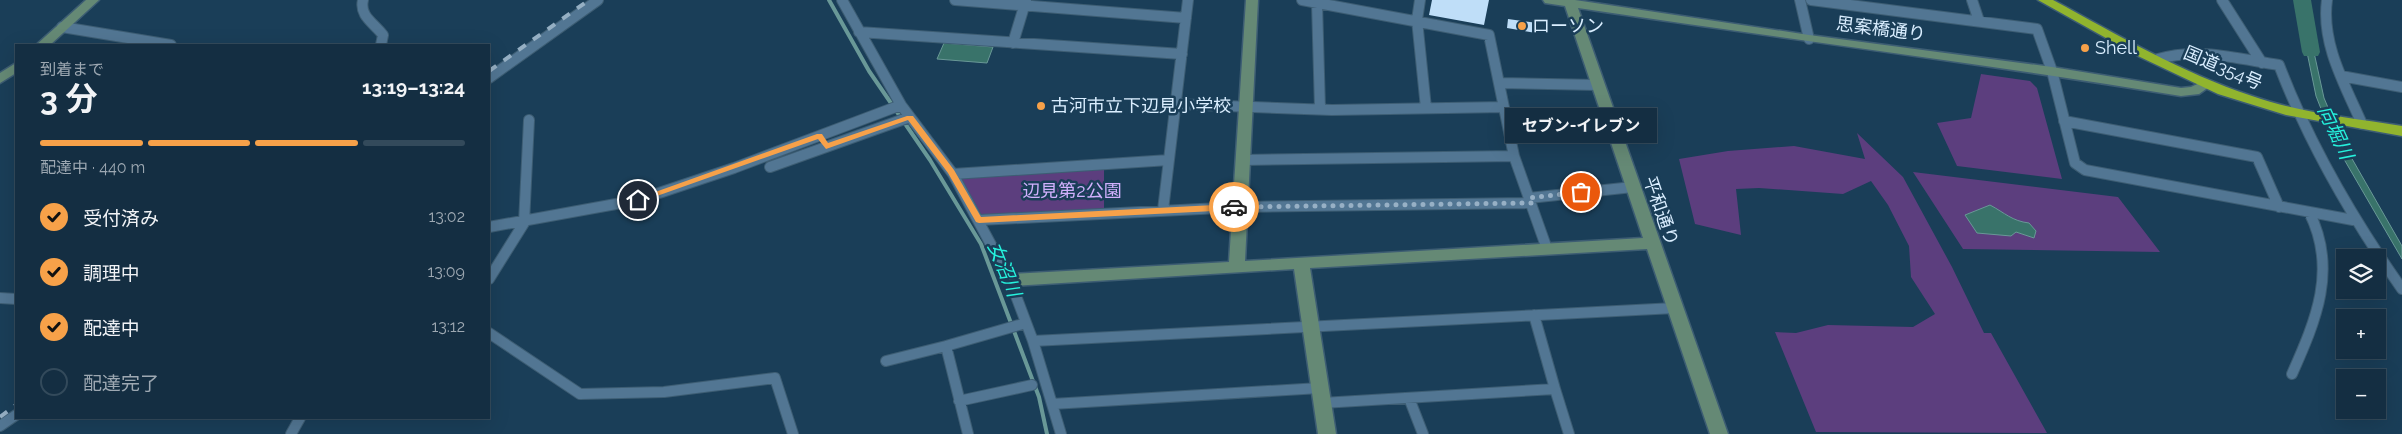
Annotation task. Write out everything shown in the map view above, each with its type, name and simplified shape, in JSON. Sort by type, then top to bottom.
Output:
[{"type":"highway","name":"国道354号","points":[[2044,0],[2206,84],[2249,100],[2303,113],[2402,131]]},
{"type":"street","points":[[43,44],[93,0]]},
{"type":"street","points":[[363,0],[361,5],[362,13],[383,35],[381,44]]},
{"type":"street","points":[[490,77],[598,0]]},
{"type":"street","points":[[842,0],[900,105],[953,174],[1010,280],[1033,341],[1061,434]]},
{"type":"street","points":[[956,0],[1025,3],[1186,18]]},
{"type":"street","points":[[1163,210],[1188,0]]},
{"type":"street","points":[[1237,266],[1252,0]]},
{"type":"street","points":[[1302,0],[1489,35],[1514,156],[1546,249]]},
{"type":"street","points":[[1420,0],[1417,20],[1426,108]]},
{"type":"street","name":"思案橋通り","points":[[1549,0],[1809,39],[2052,71],[2180,92],[2194,91],[2206,84]]},
{"type":"street","points":[[1800,0],[1809,39]]},
{"type":"street","points":[[1811,0],[2037,28],[2052,71],[2075,163],[2086,170],[2353,220]]},
{"type":"street","points":[[1972,0],[1979,21]]},
{"type":"street","points":[[2222,0],[2262,63]]},
{"type":"street","name":"平和通り","points":[[1569,2],[1720,434]]},
{"type":"street","points":[[1013,42],[1025,3]]},
{"type":"street","points":[[1317,3],[1320,109]]},
{"type":"street","points":[[2326,4],[2326,21],[2333,56],[2358,123]]},
{"type":"street","points":[[62,27],[165,44]]},
{"type":"street","points":[[859,32],[1182,54]]},
{"type":"street","points":[[2158,60],[2170,54],[2186,52],[2279,65],[2303,113],[2313,148],[2353,220],[2402,289]]},
{"type":"street","points":[[0,79],[15,68]]},
{"type":"street","points":[[2341,76],[2402,87]]},
{"type":"street","points":[[1499,83],[1597,85]]},
{"type":"street","points":[[1175,104],[1320,109],[1504,107]]},
{"type":"street","points":[[490,227],[638,200],[900,105]]},
{"type":"street","points":[[770,167],[910,117]]},
{"type":"street","points":[[490,277],[524,222],[529,120]]},
{"type":"street","points":[[2064,121],[2258,157],[2279,207]]},
{"type":"street","points":[[820,135],[826,147]]},
{"type":"street","points":[[1243,160],[1514,156]]},
{"type":"street","points":[[953,174],[1169,160]]},
{"type":"street","points":[[979,220],[1240,207],[1530,200],[1633,187]]},
{"type":"street","points":[[2292,374],[2315,320],[2322,288],[2319,234],[2309,212]]},
{"type":"street","points":[[1010,280],[1652,243]]},
{"type":"street","points":[[1301,264],[1327,434]]},
{"type":"street","points":[[0,298],[15,299]]},
{"type":"street","points":[[1033,341],[1676,308]]},
{"type":"street","points":[[1534,315],[1569,434]]},
{"type":"street","points":[[886,361],[1026,323]]},
{"type":"street","points":[[490,334],[580,394],[664,392],[775,378],[793,434]]},
{"type":"street","points":[[946,346],[968,434]]},
{"type":"street","points":[[959,401],[1032,384]]},
{"type":"street","points":[[1052,404],[1321,396],[1409,398],[1555,389]]},
{"type":"street","points":[[1409,398],[1423,434]]},
{"type":"street","points":[[0,426],[15,416]]},
{"type":"street","points":[[291,434],[299,419]]},
{"type":"green space","points":[[1981,74],[2030,81],[2037,88],[2062,179],[1957,166],[1937,123],[1971,118]]},
{"type":"green space","points":[[1857,133],[1903,177],[1952,267],[1984,333],[1991,333],[2047,433],[1816,432],[1775,332],[1796,333],[1828,325],[1913,327],[1935,314],[1911,277],[1909,246],[1888,205],[1871,181],[1843,194],[1759,188],[1736,189],[1741,235],[1695,224],[1679,159],[1728,151],[1794,146],[1865,159]]},
{"type":"green space","name":"辺見第2公園","points":[[1104,164],[1104,214],[979,220],[953,174]]},
{"type":"green space","points":[[1913,172],[2118,197],[2160,252],[1963,249]]},
{"type":"water","points":[[2301,23],[2308,25],[2324,98],[2343,143],[2402,246],[2402,259],[2334,142],[2316,96]]},
{"type":"water","points":[[944,43],[993,47],[987,63],[937,59]]},
{"type":"water","points":[[1990,205],[2013,219],[2029,223],[2036,231],[2034,238],[2016,232],[2011,236],[1977,233],[1965,215]]},
{"type":"building","points":[[1432,0],[1489,0],[1484,25],[1429,15]]},
{"type":"building","name":"ローソン","points":[[1508,19],[1538,23],[1536,33],[1507,28]]},
{"type":"waterway","name":"女沼川","points":[[829,0],[869,71],[930,160],[981,244],[1039,397],[1047,434]]},
{"type":"waterway","name":"向堀川","points":[[2302,0],[2311,52]]},
{"type":"railway","points":[[490,70],[589,0]]},
{"type":"railway","points":[[0,417],[15,406]]},
{"type":"way so far","points":[[1234,207],[1531,203],[1529,198],[1581,192]]},
{"type":"place","name":"ローソン","points":[[1522,26]]},
{"type":"place","name":"Shell","points":[[2085,48]]},
{"type":"place","name":"古河市立下辺見小学校","points":[[1041,106]]},
{"type":"place","name":"セブン-イレブン","points":[[1581,192]]},
{"type":"route","points":[[638,200],[734,168],[820,135],[826,147],[910,117],[951,172],[979,220],[1234,207]]}]
